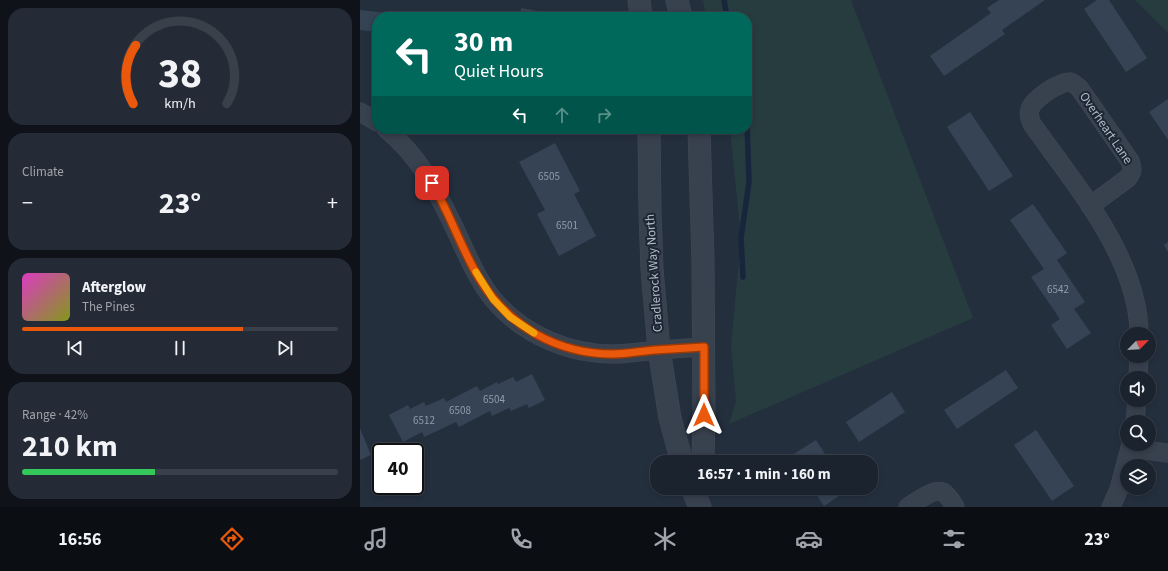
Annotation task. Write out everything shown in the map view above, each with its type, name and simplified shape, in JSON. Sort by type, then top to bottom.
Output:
[{"type":"street","points":[[639,0],[640,12]]},
{"type":"street","points":[[677,0],[680,12]]},
{"type":"street","name":"Overheart Lane","points":[[1090,206],[1128,178],[1132,173],[1132,167],[1130,161],[1080,89],[1075,84],[1069,82],[1060,84],[1033,102],[1029,110],[1032,124],[1090,206],[1105,230],[1126,272],[1134,298],[1139,327]]},
{"type":"street","points":[[360,112],[372,119]]},
{"type":"street","points":[[391,134],[410,152],[426,173],[438,193],[479,278],[493,299],[510,317],[542,338],[564,347],[587,352],[613,354],[704,347]]},
{"type":"street","name":"Cradlerock Way North","points":[[649,134],[652,269],[659,350],[670,418],[680,455]]},
{"type":"street","points":[[699,134],[702,205],[704,347],[703,455]]},
{"type":"street","points":[[1110,507],[1119,489],[1130,451]]},
{"type":"street","points":[[1156,451],[1168,453]]},
{"type":"street","points":[[908,507],[931,493],[938,491],[944,493],[955,507]]},
{"type":"street","points":[[695,495],[700,507]]},
{"type":"street","points":[[704,495],[704,507]]},
{"type":"green space","points":[[703,0],[851,0],[973,318],[729,424],[736,401],[731,347],[741,238],[731,134],[752,134],[752,12],[705,12]]},
{"type":"green space","points":[[1135,0],[1168,0],[1168,33]]},
{"type":"building","points":[[999,0],[1045,0],[1002,30],[1005,34],[944,76],[930,56],[991,13],[987,8]]},
{"type":"building","points":[[1097,0],[1109,0],[1147,58],[1126,72],[1084,9]]},
{"type":"building","points":[[521,8],[543,12],[521,12]]},
{"type":"building","points":[[360,10],[378,12],[372,12],[372,31],[360,30]]},
{"type":"building","points":[[1168,99],[1168,140],[1149,112]]},
{"type":"building","points":[[970,112],[1013,176],[989,191],[947,127]]},
{"type":"building","points":[[555,143],[580,191],[574,194],[596,236],[559,256],[537,214],[545,210],[519,162]]},
{"type":"building","points":[[1033,204],[1067,253],[1057,260],[1085,302],[1074,309],[1091,333],[1067,349],[1051,325],[1060,319],[1031,277],[1044,269],[1010,220]]},
{"type":"building","points":[[1168,242],[1168,252],[1164,245]]},
{"type":"building","points":[[1006,370],[1018,388],[957,429],[944,410]]},
{"type":"building","points":[[532,374],[545,400],[529,408],[527,404],[511,411],[509,408],[492,416],[490,411],[459,427],[456,422],[424,437],[422,432],[403,442],[389,415],[408,405],[410,409],[424,402],[426,406],[444,398],[446,402],[477,386],[480,391],[497,382],[498,384],[513,377],[516,382]]},
{"type":"building","points":[[892,392],[905,412],[859,442],[846,422]]},
{"type":"building","points":[[360,428],[371,455],[360,460]]},
{"type":"building","points":[[1036,430],[1074,486],[1052,501],[1014,445]]},
{"type":"building","points":[[816,440],[826,455],[792,455]]},
{"type":"building","points":[[817,495],[840,495],[824,506]]},
{"type":"waterway","points":[[724,0],[726,12]]},
{"type":"waterway","points":[[743,277],[741,238],[749,182],[747,134]]},
{"type":"slow traffic","points":[[476,272],[493,299],[510,317],[534,333]]},
{"type":"route","points":[[432,183],[479,278],[493,299],[510,317],[542,338],[564,347],[587,352],[613,354],[704,347],[704,415]]}]
